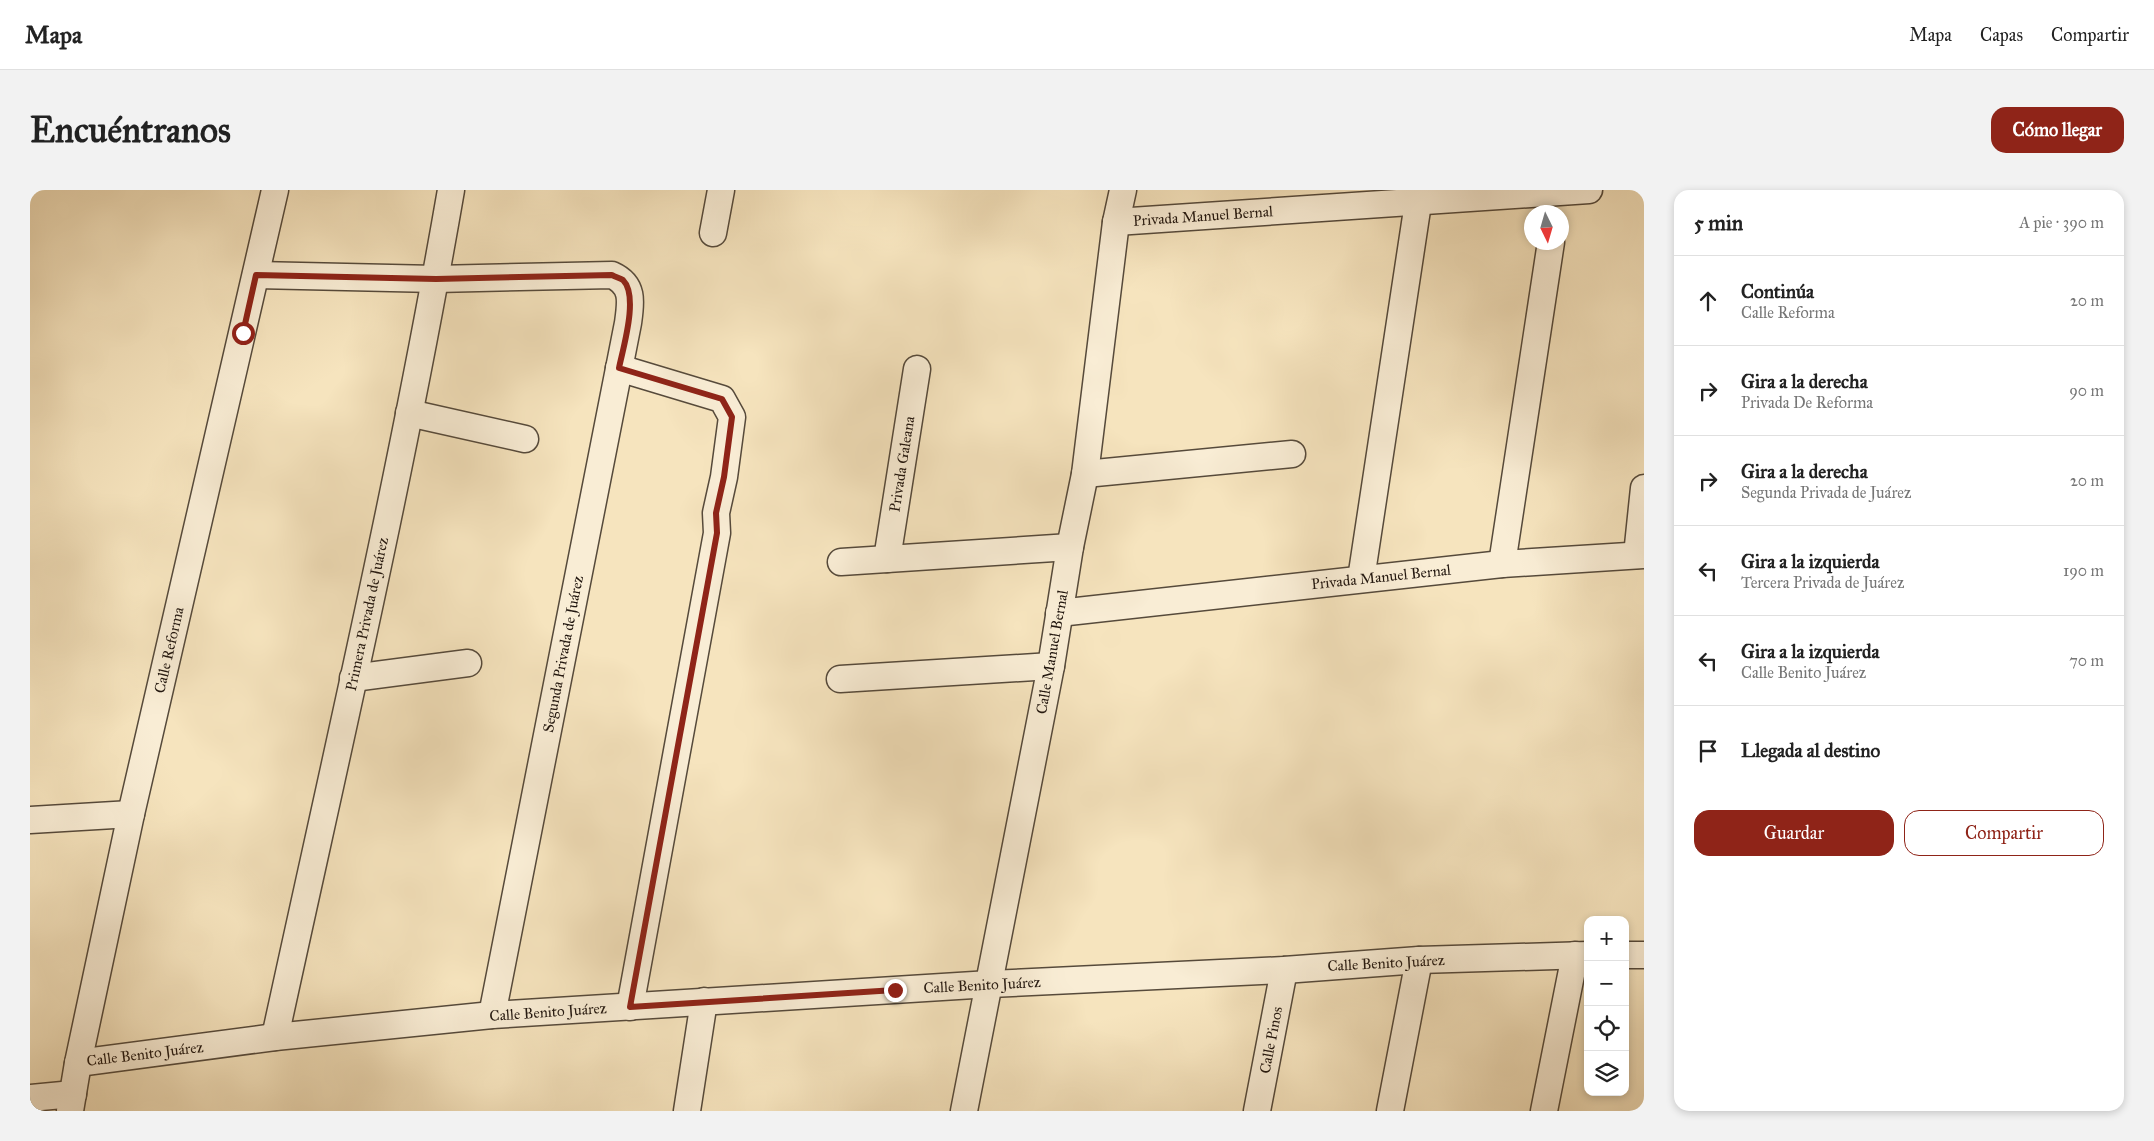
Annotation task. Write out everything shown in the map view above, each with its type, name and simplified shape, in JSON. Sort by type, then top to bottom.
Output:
[{"type":"street","name":"Calle Reforma","points":[[71,1103],[131,814],[275,190]]},
{"type":"street","name":"Primera Privada de Juárez","points":[[275,1037],[409,413],[436,279],[451,190]]},
{"type":"street","points":[[713,233],[720,190]]},
{"type":"street","name":"Calle Manuel Bernal","points":[[964,1111],[1051,666],[1070,547],[1085,474],[1116,222],[1123,190]]},
{"type":"street","name":"Privada Manuel Bernal","points":[[1116,222],[1419,196],[1557,202],[1589,190]]},
{"type":"street","points":[[1361,579],[1419,196]]},
{"type":"street","points":[[1502,564],[1550,250]]},
{"type":"street","points":[[256,275],[436,279]]},
{"type":"street","name":"Segunda Privada de Juárez","points":[[436,279],[612,275],[623,280],[629,292],[629,314],[619,368],[492,1015]]},
{"type":"street","points":[[619,368],[722,399],[732,417],[724,477],[716,513],[717,533],[630,1007]]},
{"type":"street","name":"Privada Galeana","points":[[887,559],[917,369]]},
{"type":"street","points":[[409,413],[526,439]]},
{"type":"street","points":[[1085,474],[1292,454]]},
{"type":"street","name":"Privada Manuel Bernal","points":[[1059,613],[1502,564],[1641,555],[1644,488]]},
{"type":"street","points":[[841,562],[1070,547]]},
{"type":"street","points":[[353,678],[468,663]]},
{"type":"street","points":[[840,679],[1051,666]]},
{"type":"street","points":[[30,820],[131,814]]},
{"type":"street","points":[[1544,1111],[1582,955]]},
{"type":"street","name":"Calle Benito Juárez","points":[[78,1063],[275,1037],[492,1015],[990,984],[1284,970],[1419,960],[1582,955]]},
{"type":"street","points":[[1629,955],[1644,955]]},
{"type":"street","points":[[1390,1111],[1419,960]]},
{"type":"street","name":"Calle Pinos","points":[[1257,1111],[1284,970]]},
{"type":"street","points":[[687,1111],[704,1001]]},
{"type":"street","points":[[30,1098],[71,1103]]},
{"type":"route","points":[[243,333],[256,275],[436,279],[612,275],[623,280],[629,292],[630,306],[619,368],[722,399],[732,417],[724,477],[716,513],[717,533],[630,1007],[895,990]]}]
